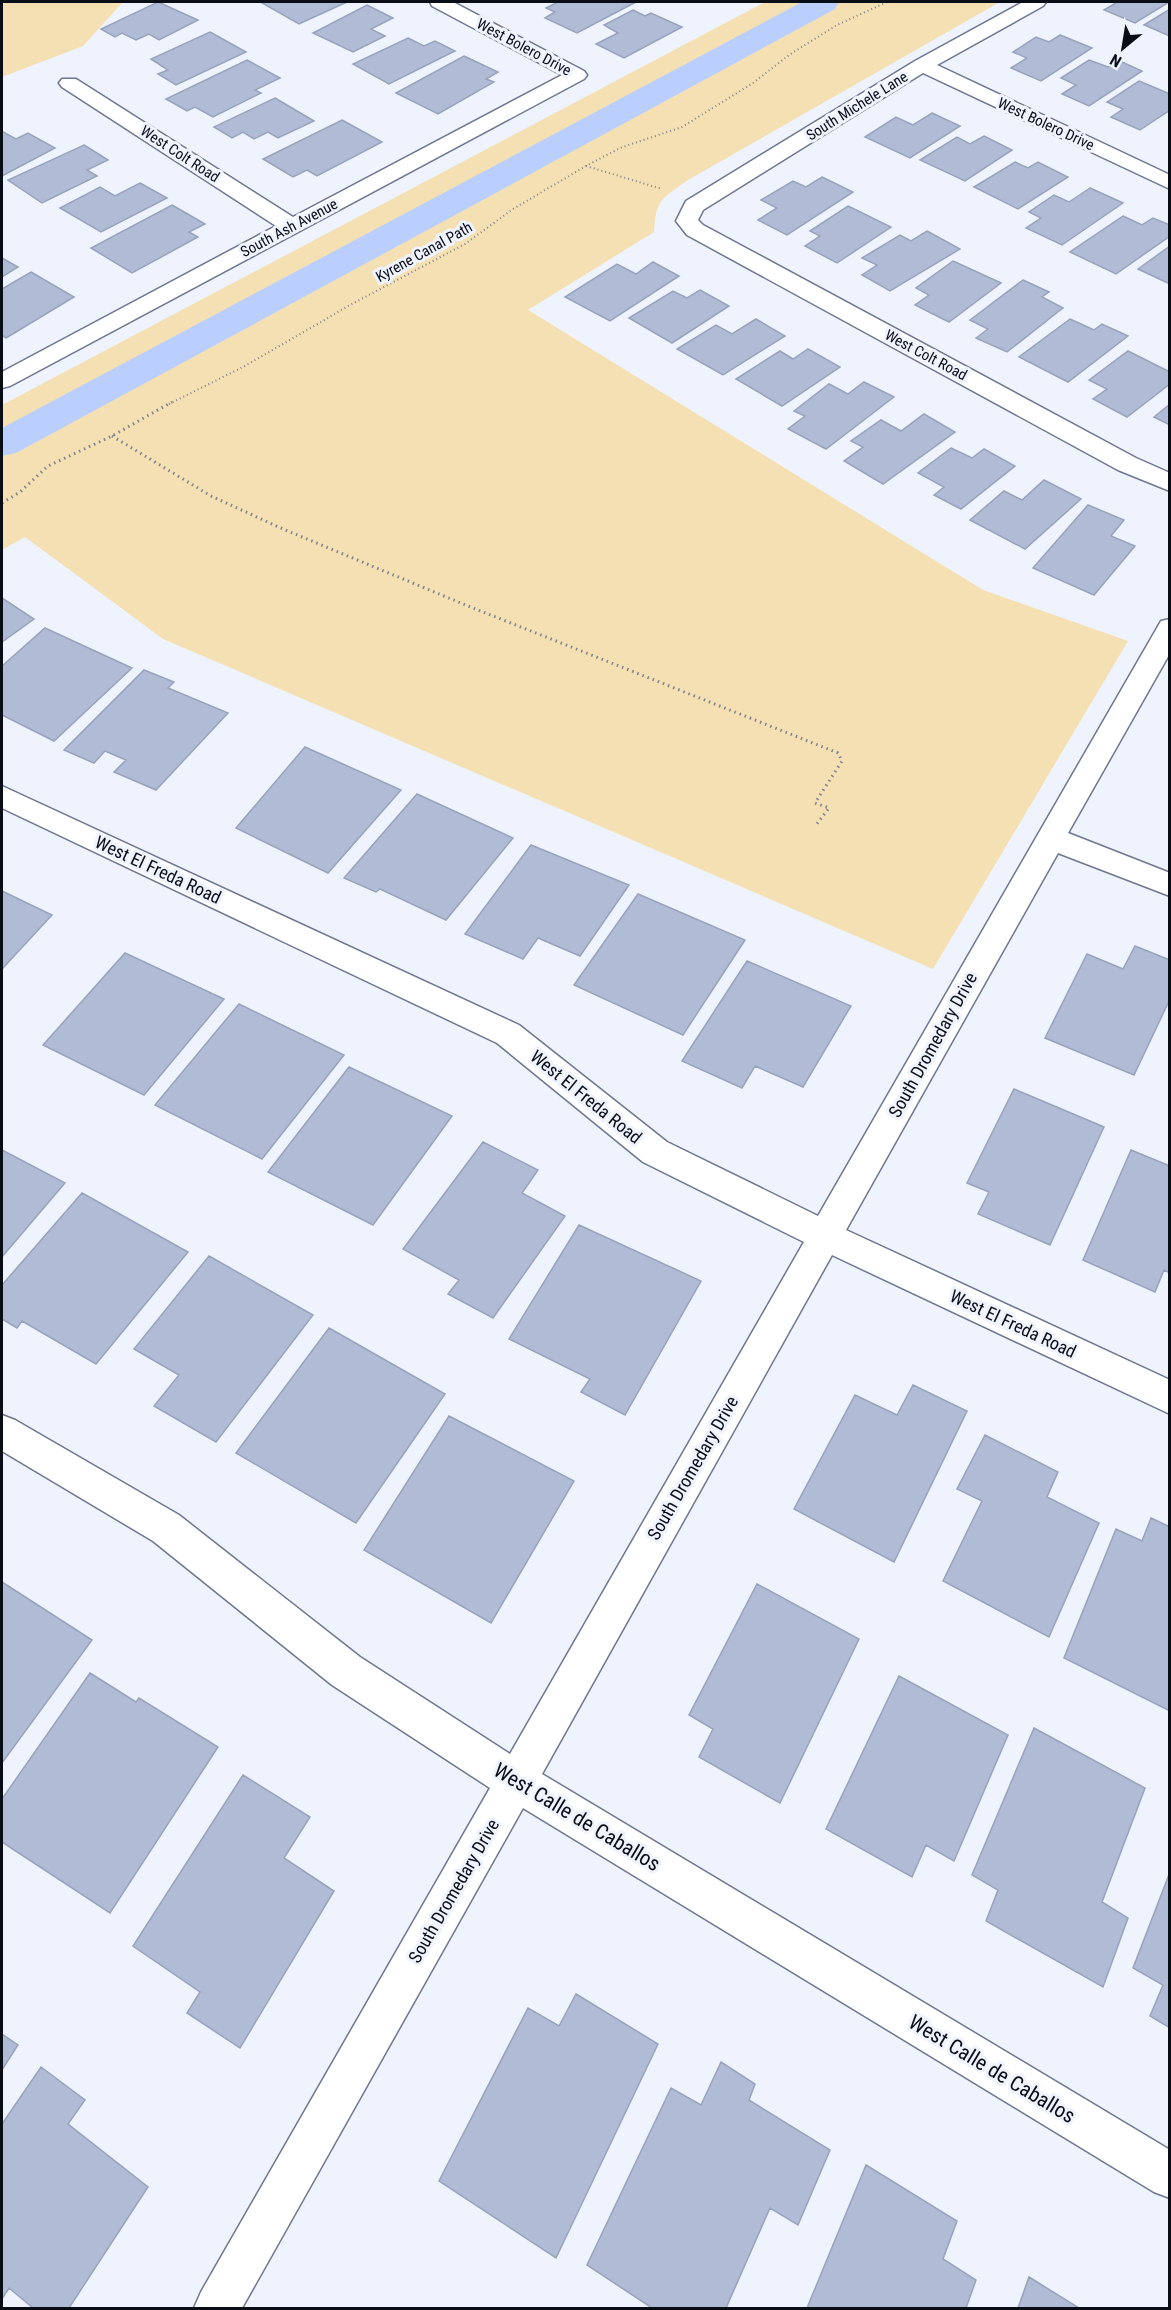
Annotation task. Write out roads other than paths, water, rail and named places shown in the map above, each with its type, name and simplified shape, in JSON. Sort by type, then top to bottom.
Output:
[{"type":"street","name":"West Bolero Drive","points":[[439,2],[577,75]]},
{"type":"street","name":"South Michele Lane","points":[[687,221],[694,206],[922,65],[1036,2]]},
{"type":"street","name":"West Bolero Drive","points":[[922,65],[1170,183]]},
{"type":"street","name":"South Ash Avenue","points":[[2,381],[577,75]]},
{"type":"street","name":"West Colt Road","points":[[69,83],[291,226]]},
{"type":"street","name":"West Colt Road","points":[[687,221],[695,230],[1127,464],[1170,483]]},
{"type":"street","name":"South Dromedary Drive","points":[[218,2308],[1170,628]]},
{"type":"street","name":"West El Freda Road","points":[[2,796],[508,1034],[655,1152],[825,1236],[1170,1398]]},
{"type":"street","points":[[1050,837],[1170,885]]},
{"type":"street","name":"West Calle de Caballos","points":[[2,1432],[166,1528],[346,1671],[516,1781],[1170,2176]]},
{"type":"waterway","points":[[2,444],[824,2]]}]
